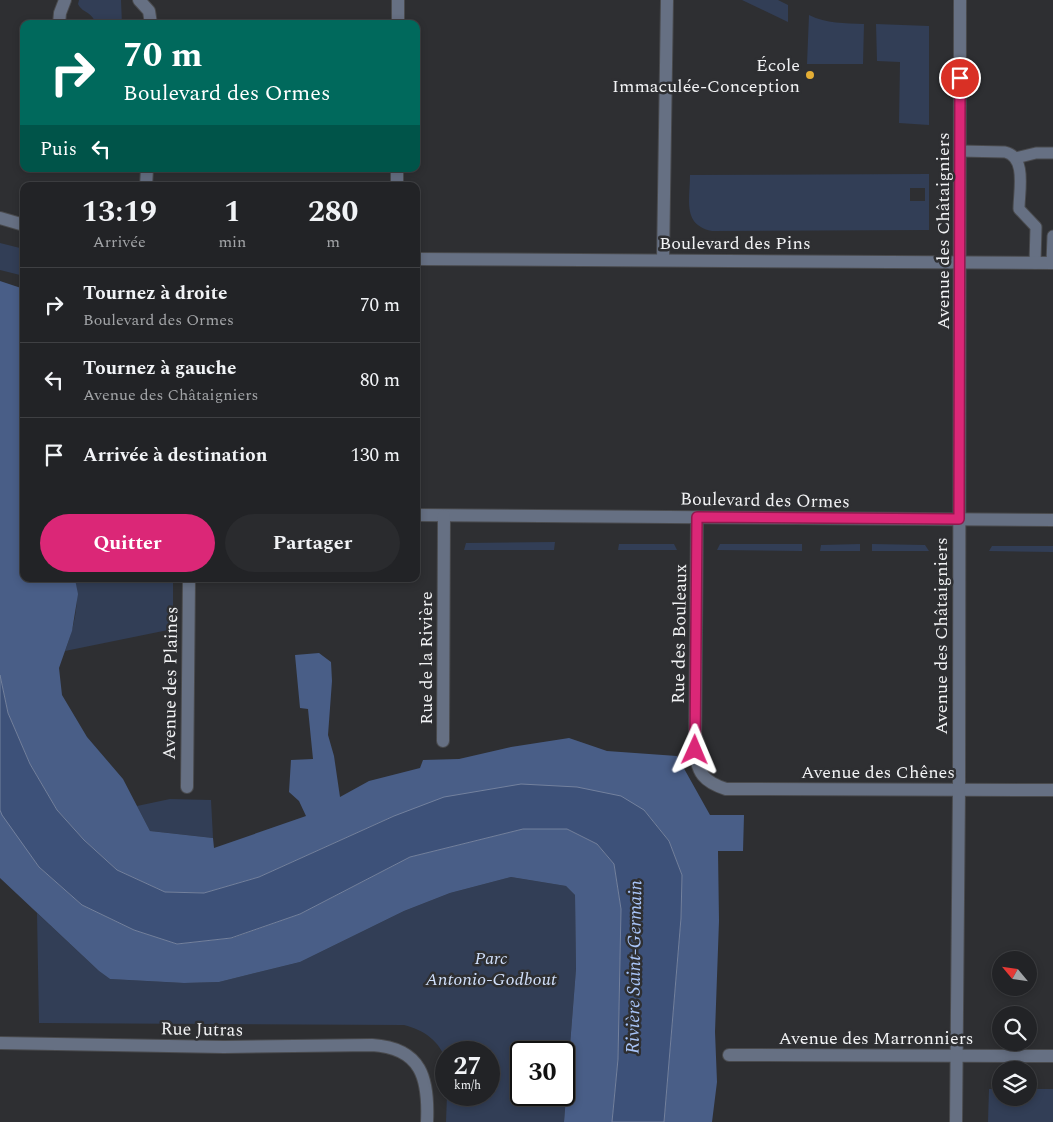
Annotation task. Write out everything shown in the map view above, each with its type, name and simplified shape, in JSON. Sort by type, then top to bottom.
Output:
[{"type":"street","points":[[59,20],[65,0]]},
{"type":"street","points":[[139,0],[148,11],[150,20]]},
{"type":"street","points":[[398,0],[398,20]]},
{"type":"street","points":[[663,260],[667,0]]},
{"type":"street","name":"Avenue des Châtaigniers","points":[[956,1122],[959,789],[960,0]]},
{"type":"street","points":[[0,218],[20,224]]},
{"type":"street","name":"Boulevard des Pins","points":[[420,259],[1053,263]]},
{"type":"street","name":"Boulevard des Ormes","points":[[420,515],[1053,520]]},
{"type":"street","name":"Rue de la Rivière","points":[[443,741],[444,516]]},
{"type":"street","name":"Rue des Bouleaux","points":[[697,517],[695,750],[698,768],[705,779]]},
{"type":"street","name":"Avenue des Plaines","points":[[187,787],[189,582]]},
{"type":"street","name":"Avenue des Chênes","points":[[705,779],[714,785],[726,789],[1053,790]]},
{"type":"street","name":"Rue Jutras","points":[[0,1043],[224,1047],[372,1045],[387,1047],[402,1052],[414,1063],[424,1078],[427,1090],[427,1122]]},
{"type":"street","name":"Avenue des Marronniers","points":[[730,1055],[1053,1056]]},
{"type":"lane","points":[[960,151],[1005,152],[1011,153],[1016,158],[1020,169],[1019,208],[1036,227],[1035,263]]},
{"type":"lane","points":[[1016,158],[1036,153],[1053,153]]},
{"type":"lane","points":[[1053,236],[1053,263]]},
{"type":"green space","points":[[79,0],[121,0],[122,20],[94,20],[78,4]]},
{"type":"green space","points":[[742,0],[778,0],[788,5],[788,22]]},
{"type":"green space","points":[[809,15],[829,22],[864,24],[863,64],[807,64]]},
{"type":"green space","points":[[876,24],[929,26],[929,125],[899,123],[900,62],[877,61]]},
{"type":"green space","points":[[929,174],[929,230],[712,231],[702,228],[692,217],[689,202],[690,175]],"holes":[[[910,188],[925,188],[925,201],[910,201]]]},
{"type":"green space","points":[[0,243],[20,248],[20,275],[0,270]]},
{"type":"green space","points":[[555,542],[554,550],[464,550],[466,543]]},
{"type":"green space","points":[[619,544],[674,544],[677,550],[618,550]]},
{"type":"green space","points":[[720,544],[802,544],[802,551],[717,550]]},
{"type":"green space","points":[[860,544],[860,551],[820,551],[821,545]]},
{"type":"green space","points":[[872,544],[925,545],[929,551],[872,551]]},
{"type":"green space","points":[[992,546],[1053,546],[1053,552],[989,551]]},
{"type":"green space","points":[[75,582],[173,582],[173,629],[65,651],[75,615]]},
{"type":"green space","points":[[170,799],[211,800],[213,838],[150,831],[137,806]]},
{"type":"green space","name":"Parc Antonio-Godbout","points":[[511,877],[566,886],[575,895],[576,969],[570,1041],[510,1041],[510,1106],[565,1106],[564,1122],[446,1122],[447,1106],[500,1106],[500,1041],[435,1042],[424,1033],[404,1025],[39,1023],[37,913],[110,979],[184,983],[219,982],[300,962],[404,911],[450,893]]},
{"type":"green space","points":[[989,1089],[992,1089],[992,1106],[1037,1106],[1037,1089],[1053,1089],[1053,1122],[988,1122]]},
{"type":"shaded area","points":[[0,281],[20,288],[20,582],[76,582],[78,594],[72,631],[59,668],[62,695],[87,737],[123,779],[150,831],[213,838],[214,848],[306,816],[299,801],[289,792],[291,760],[313,759],[308,709],[300,708],[295,655],[319,653],[331,662],[332,681],[328,735],[334,756],[340,797],[369,781],[420,768],[423,760],[459,759],[511,747],[569,738],[607,751],[677,756],[710,815],[744,815],[743,851],[718,851],[719,921],[715,1032],[717,1082],[712,1122],[664,1122],[681,918],[682,875],[669,841],[644,810],[394,816],[259,877],[204,893],[165,892],[117,870],[84,840],[57,810],[30,764],[8,713],[0,675]]},
{"type":"shaded area","points":[[0,810],[39,867],[82,905],[134,930],[177,944],[232,938],[300,914],[410,857],[523,829],[567,829],[597,844],[614,864],[621,909],[618,1059],[612,1122],[564,1122],[565,1106],[575,1106],[575,1041],[570,1041],[576,969],[575,895],[566,886],[511,877],[450,893],[404,911],[300,962],[219,982],[184,983],[110,979],[99,971],[0,878]]},
{"type":"water","name":"Rivière Saint-Germain","points":[[0,675],[8,713],[30,764],[57,810],[84,840],[117,870],[165,892],[204,893],[259,877],[394,816],[444,797],[521,784],[577,787],[621,796],[644,810],[669,841],[682,875],[681,918],[664,1122],[612,1122],[618,1059],[621,909],[614,864],[597,844],[567,829],[523,829],[410,857],[300,914],[231,938],[177,944],[134,930],[82,905],[39,867],[2,815],[0,810]]},
{"type":"place","name":"École Immaculée-Conception","points":[[810,75]]},
{"type":"route","points":[[695,750],[697,517],[959,519],[960,78]]}]
